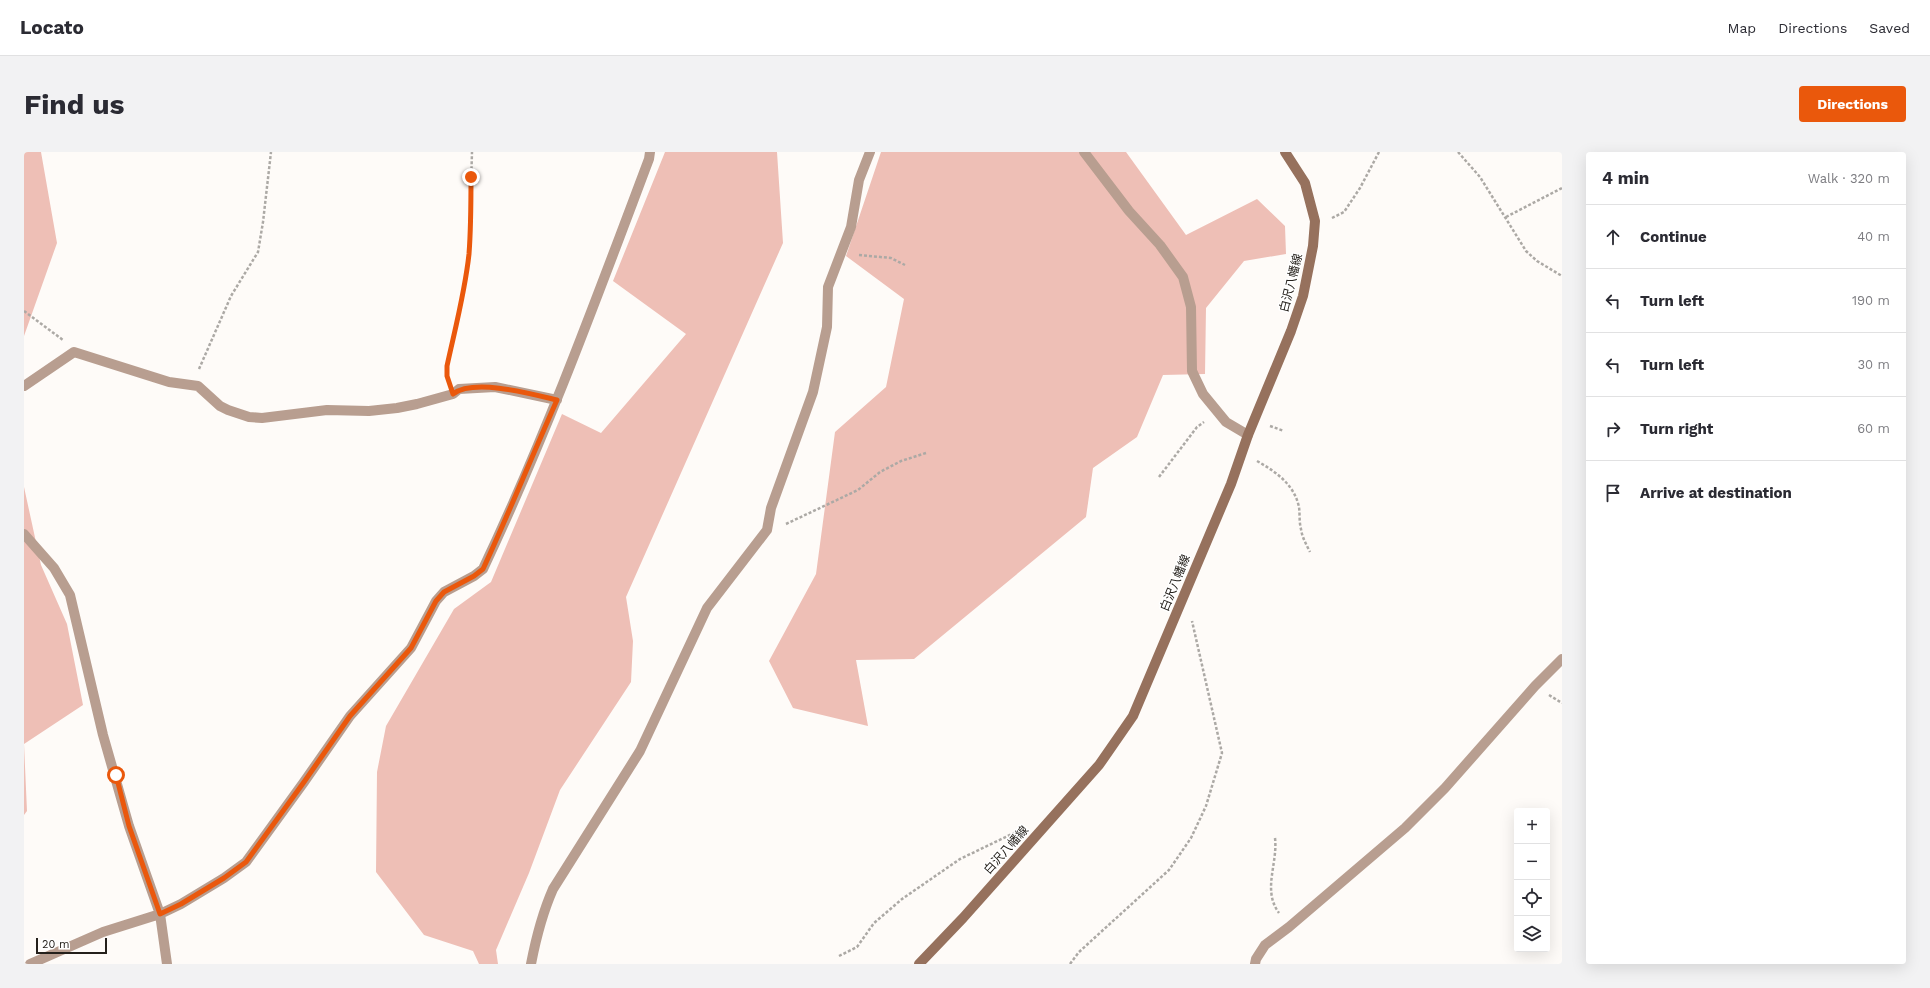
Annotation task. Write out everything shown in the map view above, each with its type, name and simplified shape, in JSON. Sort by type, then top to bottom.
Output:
[{"type":"main road","name":"白沢八幡線","points":[[919,964],[963,918],[1099,765],[1133,716],[1231,484],[1248,435],[1292,331],[1303,296],[1313,246],[1315,221],[1305,183],[1285,152]]},
{"type":"street","points":[[30,964],[103,932],[160,914],[181,904],[224,878],[246,862],[350,716],[411,648],[436,601],[444,592],[474,576],[483,569],[514,502],[557,400],[649,159],[650,152]]},
{"type":"street","points":[[531,964],[537,932],[545,907],[553,889],[640,751],[707,608],[767,530],[771,508],[813,392],[828,327],[828,287],[851,227],[859,180],[870,152]]},
{"type":"street","points":[[1084,152],[1129,211],[1160,245],[1183,277],[1191,307],[1192,371],[1203,394],[1226,422],[1248,435]]},
{"type":"street","points":[[24,386],[74,352],[169,382],[198,386],[228,410],[250,417],[262,418],[327,410],[369,411],[397,408],[453,394],[459,389],[495,387],[557,400]]},
{"type":"street","points":[[24,534],[54,568],[70,595],[103,735],[129,826],[160,914],[167,964]]},
{"type":"street","points":[[1255,964],[1256,959],[1265,945],[1289,927],[1405,828],[1445,788],[1535,686],[1562,659]]},
{"type":"path","points":[[191,386],[231,296],[258,252],[271,152]]},
{"type":"path","points":[[453,394],[447,376],[447,366],[464,290],[469,255],[472,152]]},
{"type":"path","points":[[1315,221],[1332,218],[1344,212],[1360,188],[1378,152]]},
{"type":"path","points":[[1458,152],[1480,177],[1526,251],[1537,262],[1562,276]]},
{"type":"path","points":[[1506,217],[1562,188]]},
{"type":"path","points":[[841,254],[891,258],[904,265]]},
{"type":"path","points":[[24,311],[63,339],[74,352]]},
{"type":"path","points":[[1159,477],[1197,427],[1217,411]]},
{"type":"path","points":[[1242,452],[1274,471],[1289,484],[1297,501],[1300,528],[1310,552]]},
{"type":"path","points":[[767,530],[774,529],[858,490],[880,472],[901,462],[926,453]]},
{"type":"path","points":[[1070,964],[1079,952],[1169,870],[1191,838],[1206,806],[1216,774],[1222,753],[1192,620],[1179,609]]},
{"type":"path","points":[[839,956],[857,947],[883,913],[960,859],[1026,826],[1037,823],[1043,828]]},
{"type":"path","points":[[1275,838],[1276,849],[1270,882],[1270,895],[1276,908],[1289,927]]},
{"type":"shaded area","points":[[24,152],[41,152],[57,243],[24,336]]},
{"type":"shaded area","points":[[665,152],[777,152],[783,243],[626,597],[633,641],[631,682],[560,790],[529,873],[496,950],[498,964],[479,964],[473,951],[424,935],[376,872],[377,772],[386,726],[454,609],[491,582],[562,414],[601,433],[686,334],[613,281]]},
{"type":"shaded area","points":[[881,152],[1126,152],[1186,235],[1257,199],[1285,226],[1286,254],[1244,261],[1206,308],[1205,374],[1163,375],[1137,437],[1093,468],[1086,517],[914,659],[856,660],[868,726],[793,708],[769,661],[816,574],[835,432],[886,387],[904,299],[846,256]]},
{"type":"shaded area","points":[[24,487],[41,565],[67,624],[83,705],[24,744]]},
{"type":"shaded area","points":[[24,744],[27,811],[24,815]]},
{"type":"route","points":[[116,775],[129,826],[160,914],[181,904],[224,878],[246,862],[350,716],[411,648],[436,601],[444,592],[474,576],[483,569],[514,502],[557,400],[495,387],[459,389],[453,394],[447,376],[447,366],[464,290],[469,255],[471,177]]}]
